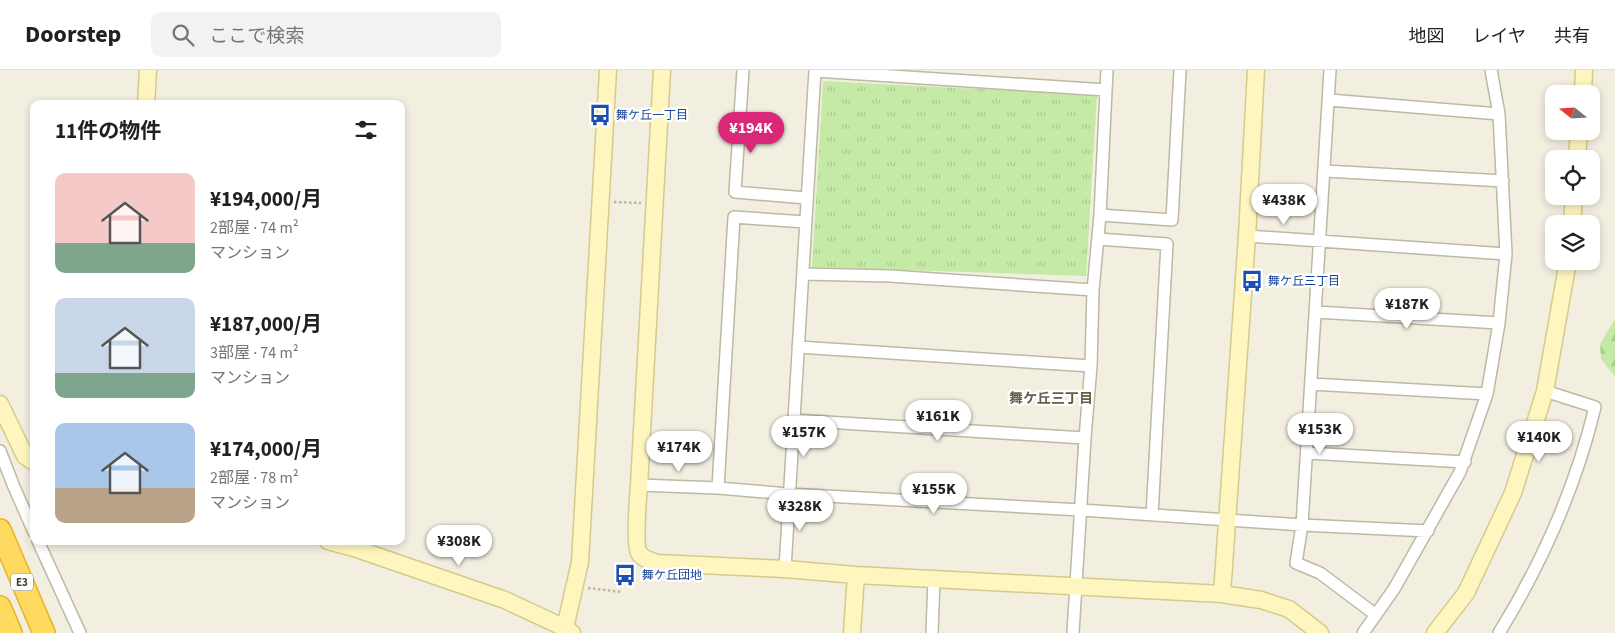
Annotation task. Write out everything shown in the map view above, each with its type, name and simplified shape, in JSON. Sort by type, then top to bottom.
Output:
[{"type":"highway","name":"E3","points":[[0,530],[44,633]]},
{"type":"highway","points":[[0,607],[12,633]]},
{"type":"street","points":[[146,100],[148,70]]},
{"type":"street","points":[[343,545],[505,600],[568,630],[574,586],[580,562],[608,70]]},
{"type":"street","points":[[662,70],[638,485],[637,543],[639,553],[648,560],[657,563],[1222,594],[1260,600],[1289,609],[1320,633]]},
{"type":"street","points":[[742,70],[735,192],[806,198]]},
{"type":"street","points":[[785,569],[788,494],[815,70],[1106,90]]},
{"type":"street","points":[[1073,633],[1091,366],[1093,290],[1100,215],[1107,70]]},
{"type":"street","points":[[1100,215],[1172,220],[1180,70]]},
{"type":"street","points":[[1222,594],[1247,236],[1256,70]]},
{"type":"street","points":[[1330,70],[1307,453],[1302,525],[1296,563],[1320,573],[1376,615]]},
{"type":"street","points":[[1363,633],[1394,589],[1460,472],[1487,394],[1499,322],[1506,254],[1498,114],[1491,70]]},
{"type":"street","points":[[1583,85],[1584,70]]},
{"type":"street","points":[[1329,100],[1498,114]]},
{"type":"street","points":[[1325,171],[1503,181]]},
{"type":"street","points":[[718,488],[734,217],[805,222]]},
{"type":"street","points":[[1247,236],[1506,254]]},
{"type":"street","points":[[1098,239],[1167,244],[1152,515]]},
{"type":"street","points":[[1435,633],[1466,593],[1514,493],[1545,391],[1566,270]]},
{"type":"street","points":[[803,274],[890,276],[1093,290]]},
{"type":"street","points":[[1316,312],[1499,322]]},
{"type":"street","points":[[798,347],[1091,366]]},
{"type":"street","points":[[1311,384],[1487,394]]},
{"type":"street","points":[[1498,633],[1520,599],[1553,531],[1585,449],[1595,407],[1545,391]]},
{"type":"street","points":[[0,404],[25,456],[30,459]]},
{"type":"street","points":[[793,420],[1085,438]]},
{"type":"street","points":[[0,451],[30,523]]},
{"type":"street","points":[[1307,453],[1464,462]]},
{"type":"street","points":[[638,485],[718,488],[788,494],[1428,531]]},
{"type":"street","points":[[40,545],[80,633]]},
{"type":"street","points":[[852,633],[856,575]]},
{"type":"street","points":[[932,633],[934,579]]},
{"type":"path","points":[[600,201],[654,204]]},
{"type":"path","points":[[574,586],[622,592]]},
{"type":"green space","points":[[823,81],[1097,95],[1086,276],[812,267]]},
{"type":"green space","points":[[1615,319],[1615,377],[1601,359],[1600,344]]},
{"type":"place","name":"舞ケ丘一丁目","points":[[600,115]]},
{"type":"place","name":"舞ケ丘三丁目","points":[[1252,281]]},
{"type":"place","name":"舞ケ丘団地","points":[[625,575]]},
{"type":"district","name":"舞ケ丘三丁目","points":[[1051,398]]}]
